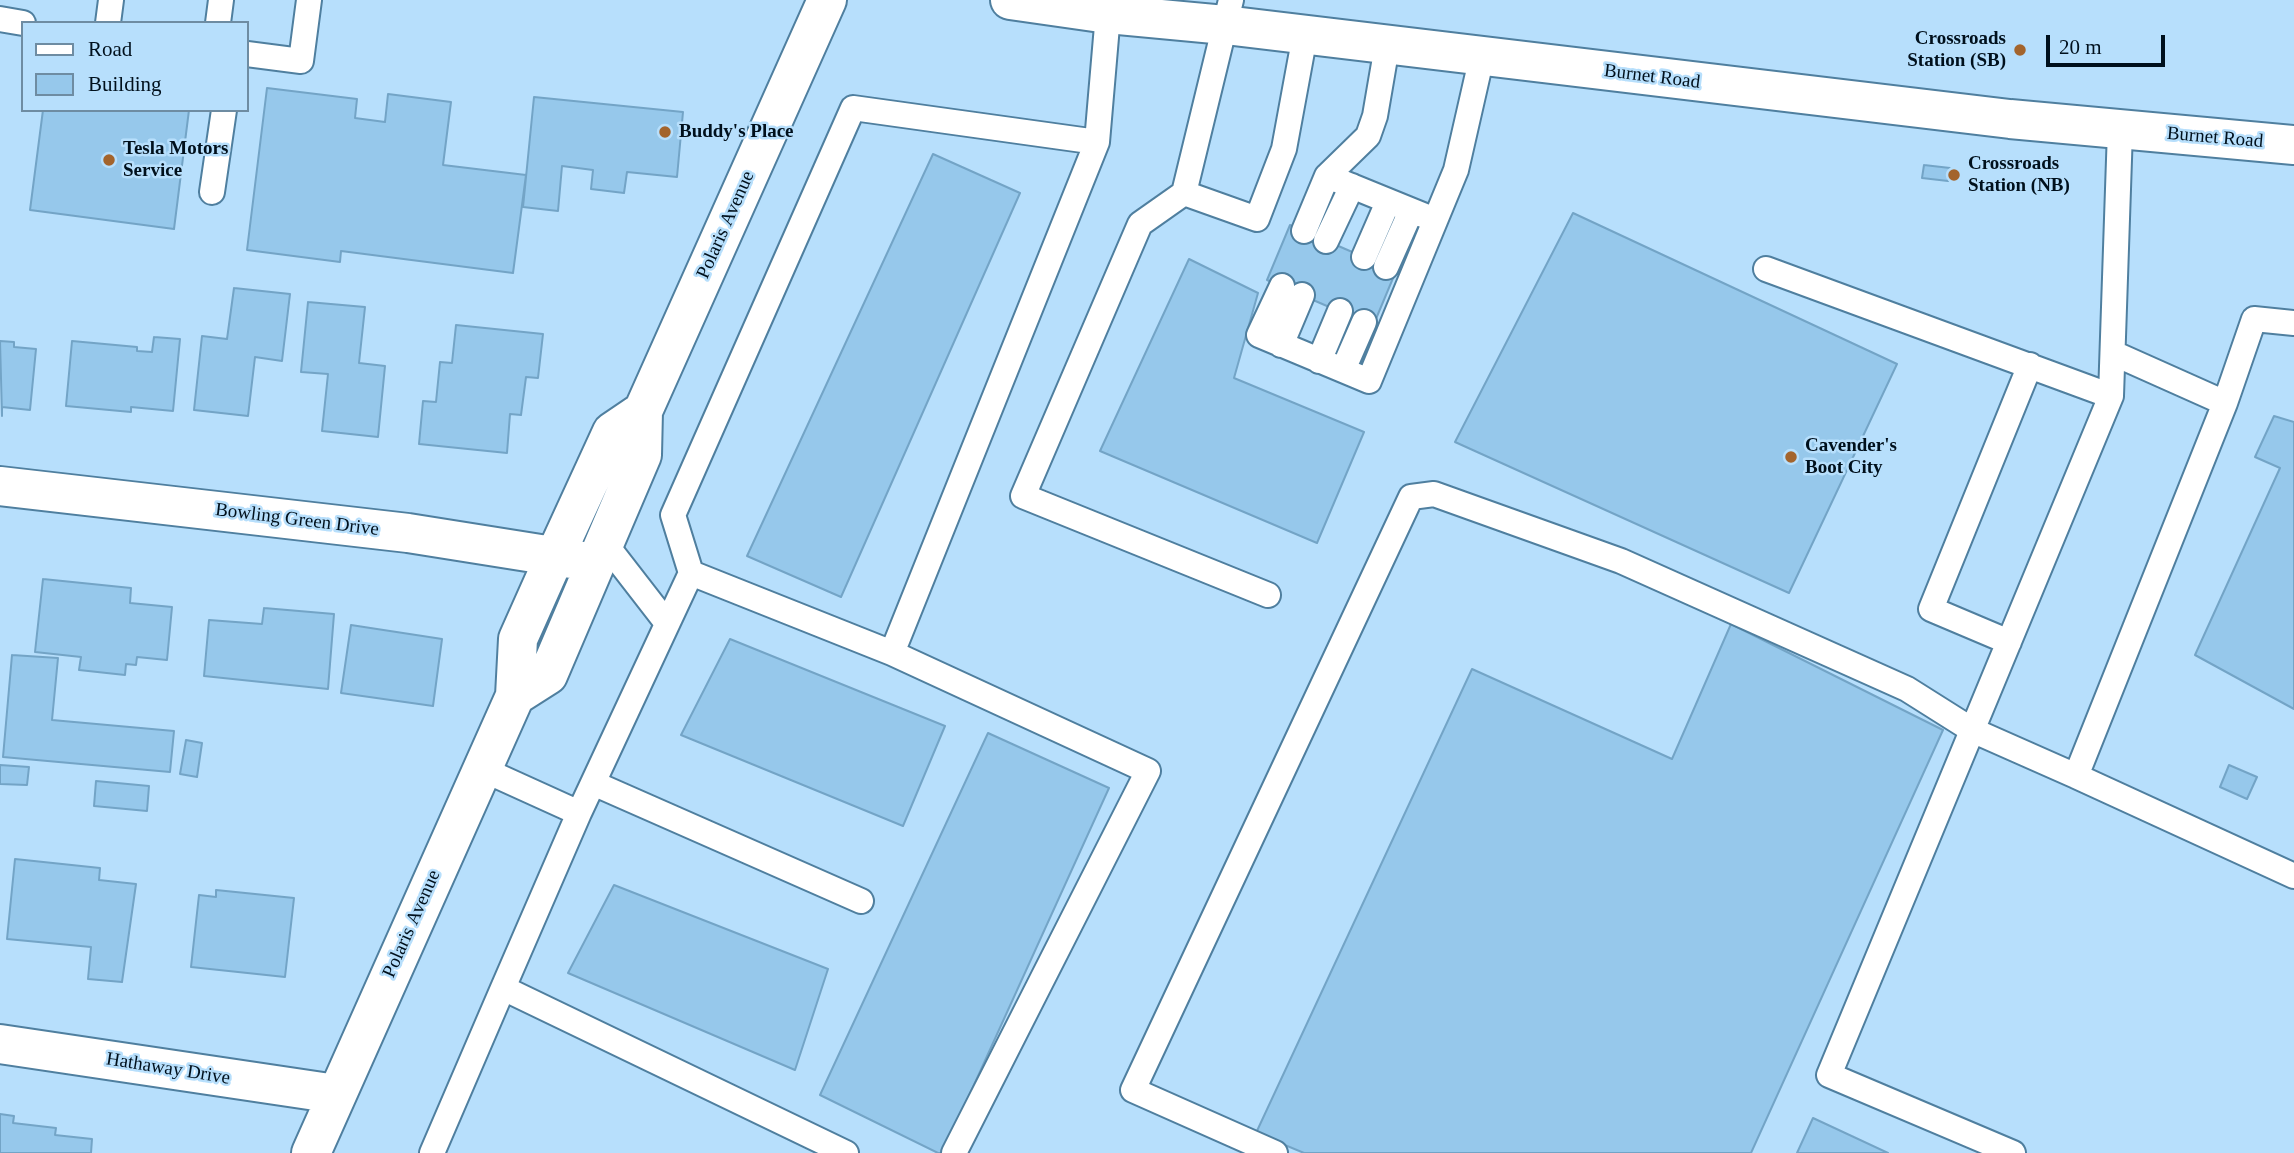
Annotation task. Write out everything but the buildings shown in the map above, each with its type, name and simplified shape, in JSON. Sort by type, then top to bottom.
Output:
[{"type":"street","name":"Polaris Avenue","points":[[515,696],[548,676],[598,552],[642,455],[643,411],[827,0]]},
{"type":"street","name":"Burnet Road","points":[[1010,0],[1108,14],[1228,12],[1305,35],[1387,46],[2010,119],[2294,145]]},
{"type":"street","name":"Polaris Avenue","points":[[311,1153],[515,696],[518,639],[555,556],[612,432],[643,411]]},
{"type":"street","name":"Bowling Green Drive","points":[[0,486],[408,533],[555,556],[598,552]]},
{"type":"street","name":"Hathaway Drive","points":[[0,1044],[336,1094]]},
{"type":"lane","points":[[108,21],[111,0]]},
{"type":"lane","points":[[218,21],[221,0]]},
{"type":"lane","points":[[248,54],[301,61],[309,0]]},
{"type":"lane","points":[[1228,12],[1184,192],[1140,224],[1023,496],[1268,595]]},
{"type":"lane","points":[[892,653],[1097,142],[1108,14]]},
{"type":"lane","points":[[1184,192],[1257,219],[1284,149],[1305,35]]},
{"type":"lane","points":[[1352,186],[1315,236],[1327,176],[1368,136],[1375,117],[1387,46]]},
{"type":"lane","points":[[1292,291],[1270,340],[1369,381],[1456,170],[1482,56]]},
{"type":"lane","points":[[432,1153],[579,813],[691,573],[673,515],[853,108],[1097,142]]},
{"type":"lane","points":[[212,192],[224,112]]},
{"type":"lane","points":[[2013,1153],[1829,1075],[2111,396],[2120,130]]},
{"type":"lane","points":[[1327,176],[1435,220]]},
{"type":"lane","points":[[1375,262],[1400,207]]},
{"type":"lane","points":[[1766,269],[2111,396]]},
{"type":"lane","points":[[1319,361],[1340,311]]},
{"type":"lane","points":[[2076,776],[2225,403],[2254,319],[2294,323]]},
{"type":"lane","points":[[1343,370],[1364,322]]},
{"type":"lane","points":[[2113,353],[2225,403]]},
{"type":"lane","points":[[2009,642],[1931,609],[2030,365]]},
{"type":"lane","points":[[1275,1153],[1133,1090],[1411,497],[1434,494],[1621,562],[1907,689],[1972,730],[2294,876]]},
{"type":"lane","points":[[598,552],[666,622]]},
{"type":"lane","points":[[691,573],[892,653],[1148,771],[954,1153]]},
{"type":"lane","points":[[482,769],[579,813]]},
{"type":"lane","points":[[593,783],[861,901]]},
{"type":"lane","points":[[503,988],[846,1153]]},
{"type":"place","name":"Crossroads Station (SB)","points":[[2020,50]]},
{"type":"place","name":"Buddy's Place","points":[[665,132]]},
{"type":"place","name":"Tesla Motors Service","points":[[109,160]]},
{"type":"place","name":"Crossroads Station (NB)","points":[[1954,175]]},
{"type":"place","name":"Cavender's Boot City","points":[[1791,457]]}]
